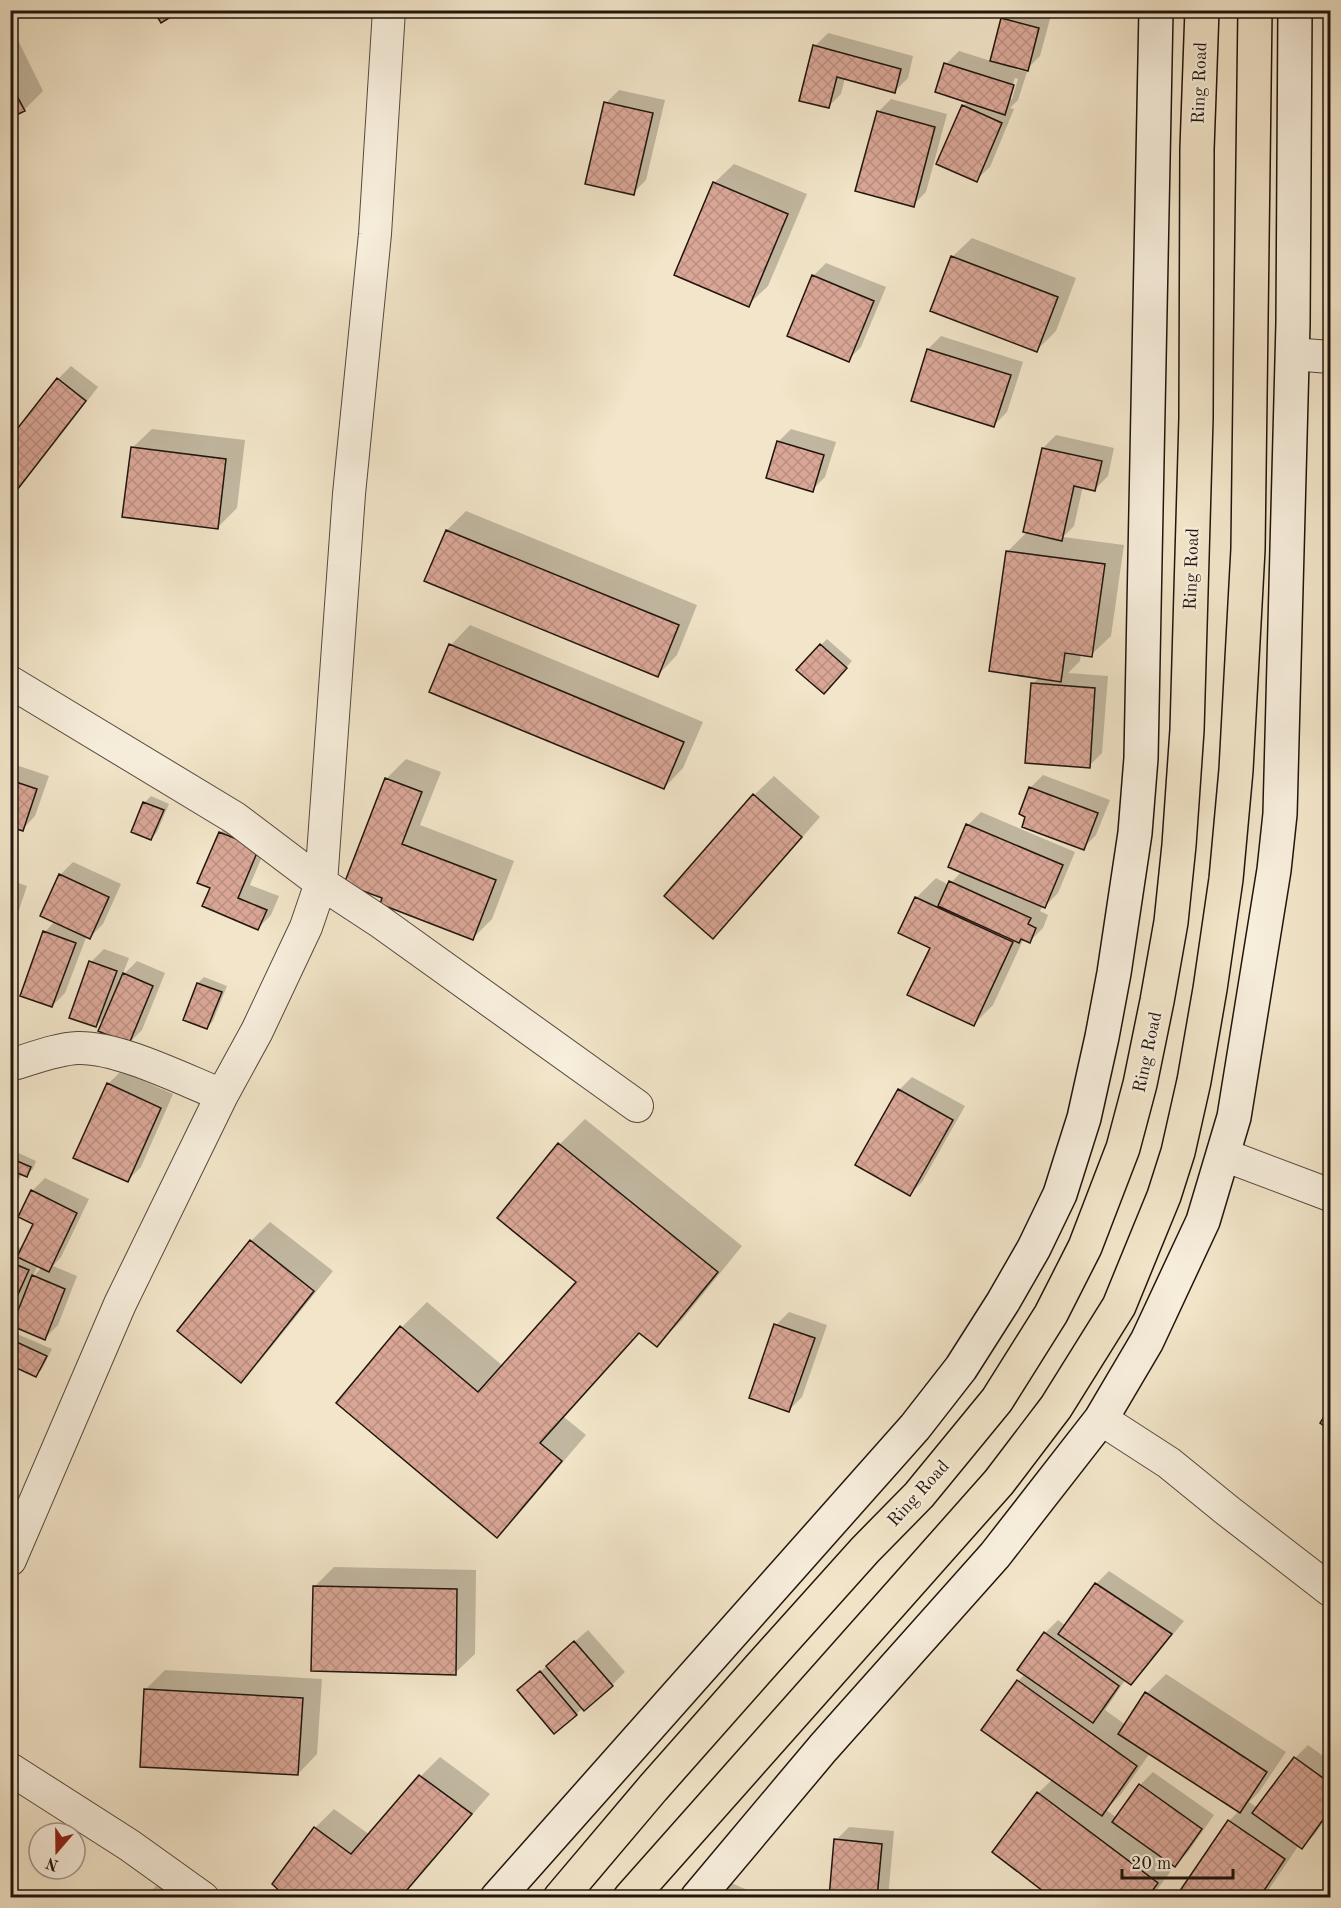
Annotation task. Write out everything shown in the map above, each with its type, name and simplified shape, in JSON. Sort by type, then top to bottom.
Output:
[{"type":"highway","name":"Ring Road","points":[[560,1898],[760,1667],[865,1550],[919,1495],[997,1400],[1052,1314],[1085,1247],[1124,1148],[1140,1084],[1171,922],[1187,730],[1196,418],[1197,149],[1202,10]]},
{"type":"highway","points":[[630,1898],[999,1482],[1056,1407],[1119,1306],[1164,1196],[1178,1152],[1194,1080],[1210,989],[1226,879],[1236,780],[1248,537],[1255,10]]},
{"type":"main road","points":[[497,1898],[915,1427],[961,1368],[1003,1302],[1034,1248],[1060,1194],[1084,1118],[1102,1037],[1116,962],[1137,812],[1143,698],[1145,490],[1152,279],[1156,10]]},
{"type":"main road","points":[[697,1898],[823,1748],[994,1556],[1101,1419],[1147,1341],[1181,1270],[1203,1221],[1224,1155],[1234,1117],[1244,1060],[1253,991],[1274,870],[1280,814],[1292,354],[1294,10]]},
{"type":"street","points":[[10,1560],[120,1304],[222,1095],[258,1031],[302,936],[321,883],[349,494],[375,234],[389,10]]},
{"type":"street","points":[[1292,354],[1330,357]]},
{"type":"street","points":[[10,682],[235,818],[321,883],[380,921],[637,1106]]},
{"type":"street","points":[[10,1065],[76,1048],[105,1050],[222,1095]]},
{"type":"street","points":[[1224,1155],[1330,1195]]},
{"type":"street","points":[[1101,1419],[1169,1463],[1330,1590]]},
{"type":"street","points":[[10,1769],[129,1845],[203,1898]]},
{"type":"building","points":[[153,10],[182,10],[161,23]]},
{"type":"building","points":[[1001,18],[1039,28],[1028,71],[990,61]]},
{"type":"building","points":[[813,45],[901,69],[895,93],[837,77],[829,108],[799,101]]},
{"type":"building","points":[[944,63],[1014,85],[1005,115],[935,92]]},
{"type":"building","points":[[10,83],[25,111],[10,118]]},
{"type":"building","points":[[604,102],[653,113],[634,195],[585,184]]},
{"type":"building","points":[[962,105],[1002,123],[977,182],[936,164]]},
{"type":"building","points":[[877,111],[935,127],[914,207],[855,191]]},
{"type":"building","points":[[713,182],[788,214],[749,307],[674,275]]},
{"type":"building","points":[[951,256],[1058,297],[1037,352],[930,311]]},
{"type":"building","points":[[812,275],[874,301],[849,362],[787,336]]},
{"type":"building","points":[[927,349],[1011,375],[994,427],[911,401]]},
{"type":"building","points":[[57,378],[86,401],[10,499],[10,438]]},
{"type":"building","points":[[777,441],[824,455],[813,492],[766,478]]},
{"type":"building","points":[[131,447],[226,459],[218,529],[122,517]]},
{"type":"building","points":[[1042,448],[1102,461],[1095,491],[1074,486],[1062,541],[1023,532]]},
{"type":"building","points":[[446,530],[679,625],[658,677],[424,581]]},
{"type":"building","points":[[1006,551],[1105,564],[1092,657],[1065,653],[1061,682],[989,671]]},
{"type":"building","points":[[449,644],[684,742],[664,789],[429,692]]},
{"type":"building","points":[[820,644],[847,668],[824,694],[796,670]]},
{"type":"building","points":[[1031,683],[1095,688],[1090,768],[1025,763]]},
{"type":"building","points":[[385,778],[422,792],[402,844],[496,880],[473,940],[380,904],[382,898],[344,884]]},
{"type":"building","points":[[10,780],[37,789],[23,831],[10,827]]},
{"type":"building","points":[[1029,787],[1098,813],[1084,850],[1022,827],[1025,817],[1019,814]]},
{"type":"building","points":[[753,794],[802,837],[713,939],[664,896]]},
{"type":"building","points":[[143,802],[164,810],[151,840],[131,832]]},
{"type":"building","points":[[966,824],[1063,865],[1045,908],[948,867]]},
{"type":"building","points":[[219,832],[259,848],[238,898],[267,910],[258,930],[202,906],[210,888],[197,883]]},
{"type":"building","points":[[59,874],[109,897],[90,939],[40,916]]},
{"type":"building","points":[[949,881],[1031,918],[1028,924],[1036,928],[1030,943],[1021,939],[1019,943],[938,906]]},
{"type":"building","points":[[915,897],[1013,942],[974,1026],[907,995],[930,948],[898,933]]},
{"type":"building","points":[[43,931],[76,943],[52,1007],[20,996]]},
{"type":"building","points":[[89,961],[117,971],[96,1027],[69,1018]]},
{"type":"building","points":[[123,973],[153,986],[129,1044],[98,1031]]},
{"type":"building","points":[[197,983],[222,992],[207,1029],[183,1020]]},
{"type":"building","points":[[107,1083],[161,1108],[128,1182],[73,1158]]},
{"type":"building","points":[[898,1089],[953,1120],[910,1196],[855,1165]]},
{"type":"building","points":[[558,1143],[718,1272],[657,1347],[639,1333],[540,1443],[562,1461],[497,1538],[336,1403],[400,1326],[478,1392],[576,1282],[497,1218]]},
{"type":"building","points":[[10,1158],[31,1167],[27,1177],[10,1170]]},
{"type":"building","points":[[31,1190],[77,1213],[49,1272],[17,1257],[33,1224],[18,1217]]},
{"type":"building","points":[[250,1240],[314,1291],[241,1383],[177,1331]]},
{"type":"building","points":[[10,1262],[29,1270],[10,1312]]},
{"type":"building","points":[[32,1275],[65,1289],[45,1340],[12,1326]]},
{"type":"building","points":[[774,1324],[815,1338],[789,1412],[749,1398]]},
{"type":"building","points":[[10,1339],[47,1356],[36,1377],[10,1365]]},
{"type":"building","points":[[1330,1407],[1330,1430],[1320,1423]]},
{"type":"building","points":[[1095,1583],[1172,1634],[1131,1685],[1058,1634]]},
{"type":"building","points":[[313,1586],[457,1589],[456,1675],[311,1671]]},
{"type":"building","points":[[1044,1632],[1119,1686],[1093,1723],[1017,1670]]},
{"type":"building","points":[[574,1641],[613,1686],[584,1711],[546,1666]]},
{"type":"building","points":[[540,1671],[577,1715],[554,1734],[517,1690]]},
{"type":"building","points":[[1017,1680],[1137,1766],[1102,1816],[981,1730]]},
{"type":"building","points":[[144,1689],[303,1698],[298,1775],[140,1767]]},
{"type":"building","points":[[1145,1692],[1267,1772],[1240,1813],[1118,1734]]},
{"type":"building","points":[[1294,1757],[1330,1783],[1330,1810],[1302,1849],[1252,1813]]},
{"type":"building","points":[[419,1775],[472,1814],[400,1898],[287,1898],[272,1884],[314,1827],[351,1854]]},
{"type":"building","points":[[1139,1784],[1202,1829],[1175,1867],[1112,1822]]},
{"type":"building","points":[[1037,1792],[1158,1883],[1147,1898],[1052,1898],[992,1852]]},
{"type":"building","points":[[1228,1820],[1285,1859],[1259,1898],[1175,1898]]},
{"type":"building","points":[[834,1839],[882,1844],[877,1898],[829,1898]]}]
